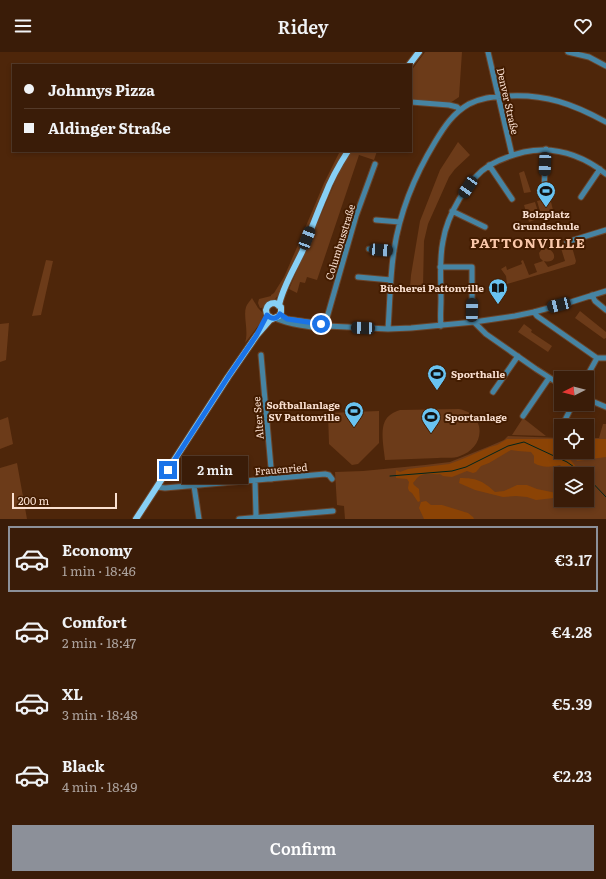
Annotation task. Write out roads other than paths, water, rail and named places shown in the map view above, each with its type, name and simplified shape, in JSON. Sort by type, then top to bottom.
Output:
[{"type":"main road","points":[[410,64],[419,52]]},
{"type":"main road","points":[[136,519],[256,336],[281,310],[279,306],[284,290],[303,250],[330,182],[347,152]]},
{"type":"main road","points":[[274,316],[266,312],[267,307],[276,300],[284,290]]},
{"type":"main road","points":[[273,303],[278,304],[279,306]]},
{"type":"street","name":"Denver Straße","points":[[488,52],[512,155]]},
{"type":"street","points":[[568,52],[589,54],[606,66]]},
{"type":"street","points":[[388,328],[394,251],[405,206],[414,181],[428,154],[446,125],[460,110],[478,101],[498,96],[520,95],[548,98],[566,103],[580,108],[606,122]]},
{"type":"street","points":[[412,102],[449,105],[457,107],[460,110]]},
{"type":"street","points":[[544,190],[546,149]]},
{"type":"street","points":[[441,326],[440,267],[446,227],[452,210],[480,173],[489,165],[512,155],[531,150],[546,149],[574,155],[590,163],[606,174]]},
{"type":"street","name":"Columbusstraße","points":[[327,326],[326,321],[348,242],[375,164]]},
{"type":"street","points":[[489,165],[512,199]]},
{"type":"street","points":[[581,197],[600,169]]},
{"type":"street","points":[[452,210],[484,227]]},
{"type":"street","points":[[376,220],[400,222]]},
{"type":"street","points":[[567,242],[606,230]]},
{"type":"street","points":[[369,249],[394,251]]},
{"type":"street","points":[[440,267],[472,267],[472,317],[474,322],[486,334],[554,381]]},
{"type":"street","points":[[358,277],[391,280]]},
{"type":"street","points":[[274,316],[281,321],[322,328],[327,326],[388,328],[441,326],[534,312],[606,291]]},
{"type":"street","points":[[592,295],[595,301],[606,310]]},
{"type":"street","points":[[534,312],[537,316],[597,358],[606,358]]},
{"type":"street","name":"Alter See","points":[[262,355],[272,479]]},
{"type":"street","points":[[493,392],[518,356]]},
{"type":"street","points":[[590,371],[597,358]]},
{"type":"street","points":[[523,416],[549,378]]},
{"type":"street","points":[[594,402],[606,407]]},
{"type":"street","name":"Frauenried","points":[[157,487],[166,488],[194,486],[325,474],[329,475],[332,479]]},
{"type":"street","points":[[255,481],[255,518]]},
{"type":"street","points":[[194,486],[199,519]]},
{"type":"street","points":[[239,519],[333,511]]},
{"type":"waterway","points":[[390,476],[452,471],[466,467],[508,446],[524,442],[567,462],[574,467]]},
{"type":"waterway","points":[[594,484],[606,497]]},
{"type":"place","name":"Bolzplatz Grundschule","points":[[546,208]]},
{"type":"place","name":"Bücherei Pattonville","points":[[498,305]]},
{"type":"place","name":"Sporthalle","points":[[437,391]]},
{"type":"place","name":"Softballanlage SV Pattonville","points":[[354,428]]},
{"type":"place","name":"Sportanlage","points":[[431,434]]},
{"type":"district","name":"PATTONVILLE","points":[[528,243]]}]
